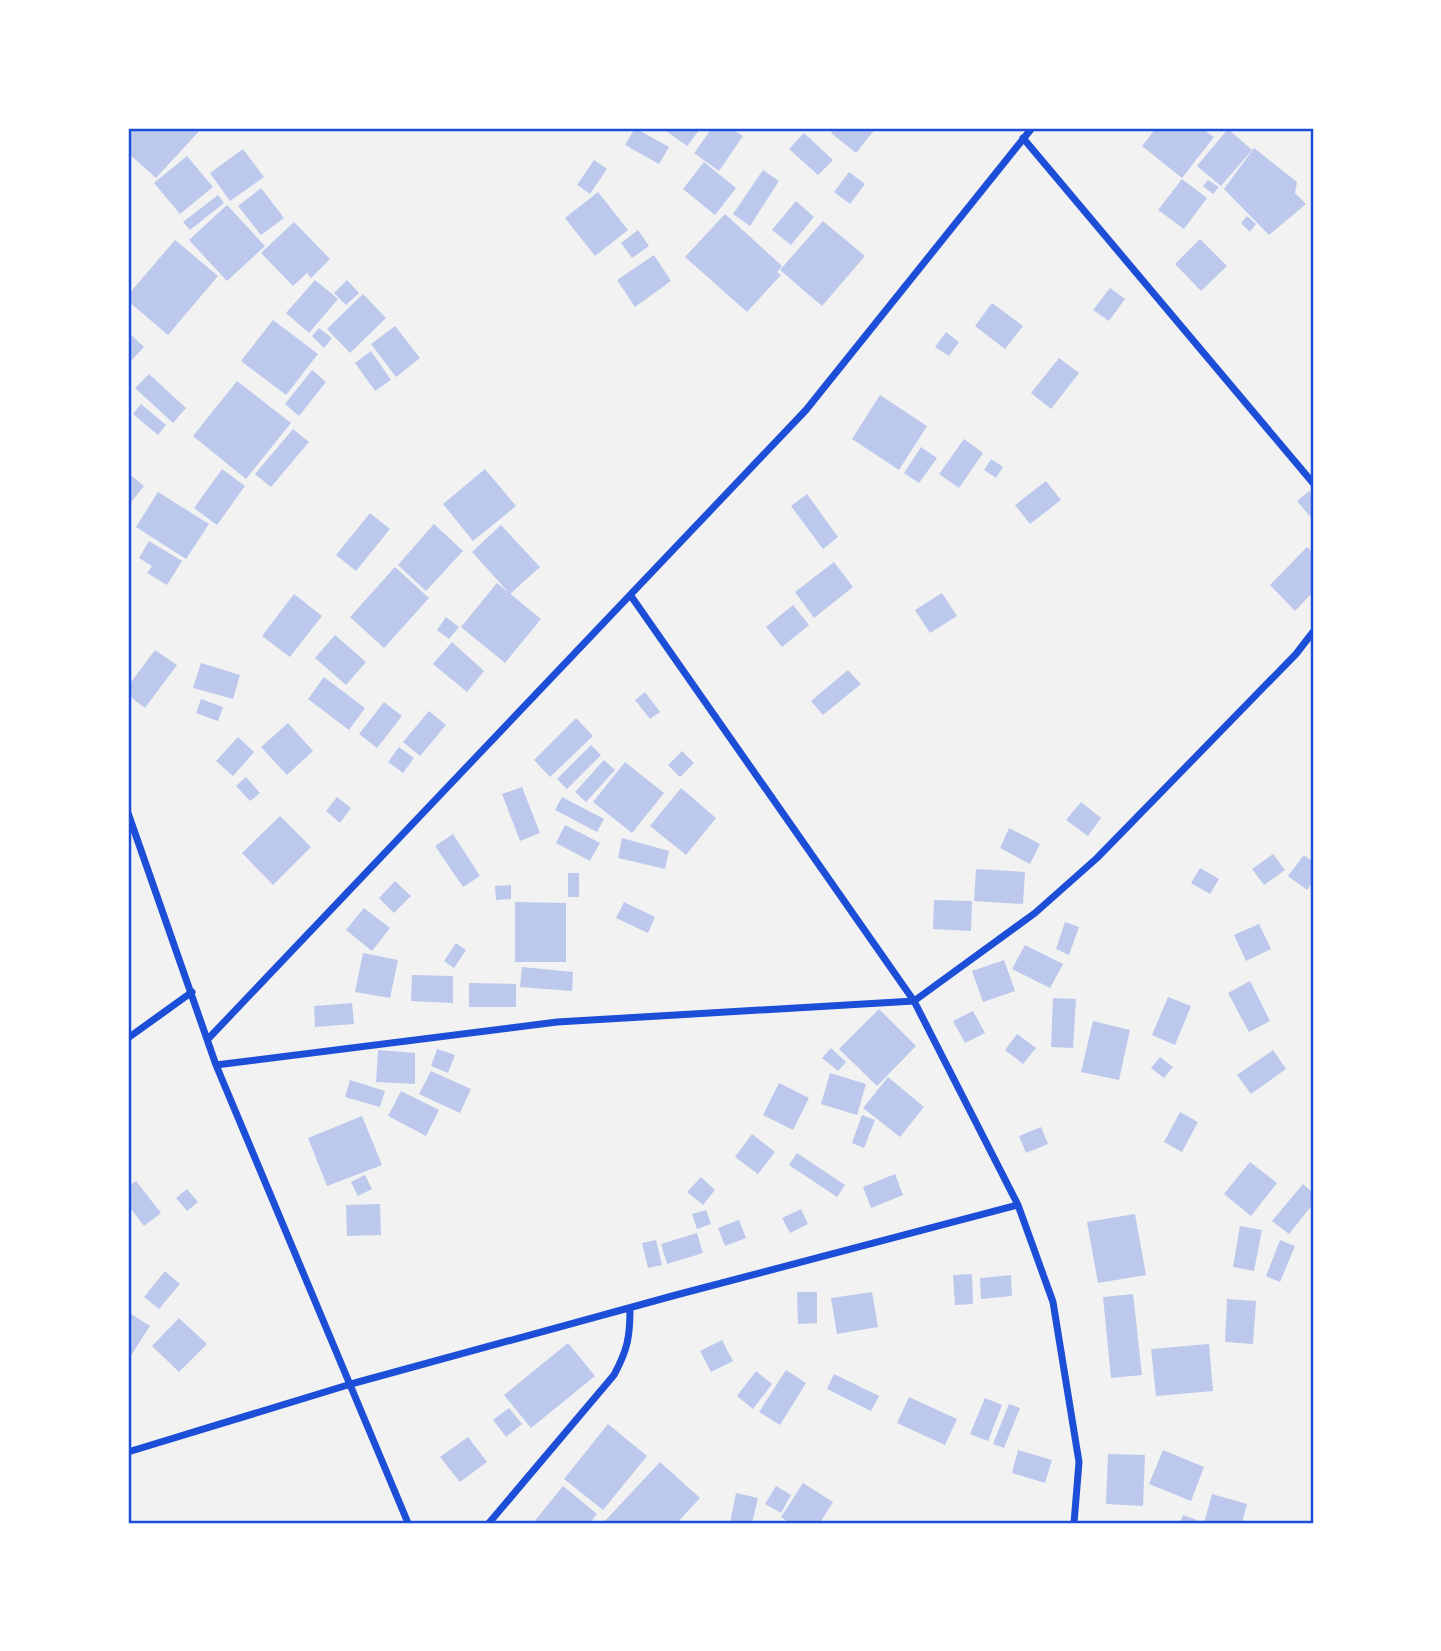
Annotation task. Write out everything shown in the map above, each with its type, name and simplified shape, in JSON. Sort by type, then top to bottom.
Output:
[{"type":"street","points":[[208,1040],[806,410],[1032,128]]},
{"type":"street","points":[[1023,138],[1313,484]]},
{"type":"street","points":[[631,596],[914,1001],[1018,1205],[1053,1302],[1079,1462],[1074,1523]]},
{"type":"street","points":[[216,1065],[557,1022],[914,1001],[1035,913],[1097,858],[1296,654],[1313,632]]},
{"type":"street","points":[[128,813],[216,1065],[408,1523]]},
{"type":"street","points":[[128,1038],[192,992]]},
{"type":"street","points":[[128,1452],[351,1384],[1018,1205]]},
{"type":"street","points":[[489,1523],[614,1375],[626,1353],[630,1337],[629,1308]]},
{"type":"building","points":[[128,128],[202,128],[156,178],[128,153]]},
{"type":"building","points":[[635,128],[669,147],[659,164],[625,145]]},
{"type":"building","points":[[662,128],[701,128],[687,146]]},
{"type":"building","points":[[712,128],[730,128],[743,136],[719,171],[694,153]]},
{"type":"building","points":[[835,128],[876,128],[856,153],[831,133]]},
{"type":"building","points":[[1156,128],[1201,128],[1214,137],[1182,178],[1142,146]]},
{"type":"building","points":[[1228,129],[1252,150],[1221,186],[1197,166]]},
{"type":"building","points":[[804,133],[833,160],[818,175],[789,149]]},
{"type":"building","points":[[1254,148],[1297,182],[1295,193],[1306,204],[1269,235],[1224,189]]},
{"type":"building","points":[[243,149],[264,177],[230,201],[210,173]]},
{"type":"building","points":[[187,156],[213,187],[180,214],[154,183]]},
{"type":"building","points":[[594,160],[607,169],[590,194],[577,185]]},
{"type":"building","points":[[704,162],[736,188],[715,215],[683,189]]},
{"type":"building","points":[[763,170],[779,181],[750,226],[733,214]]},
{"type":"building","points":[[849,172],[865,184],[850,204],[834,192]]},
{"type":"building","points":[[1182,179],[1207,198],[1184,229],[1158,210]]},
{"type":"building","points":[[1208,180],[1219,187],[1213,194],[1203,186]]},
{"type":"building","points":[[261,188],[284,218],[261,235],[238,206]]},
{"type":"building","points":[[598,192],[628,230],[595,256],[565,218]]},
{"type":"building","points":[[218,195],[224,203],[190,230],[183,222]]},
{"type":"building","points":[[796,201],[814,217],[791,245],[772,230]]},
{"type":"building","points":[[227,205],[265,246],[227,281],[189,240]]},
{"type":"building","points":[[725,214],[782,266],[777,272],[781,275],[747,312],[685,257]]},
{"type":"building","points":[[1247,216],[1256,224],[1250,232],[1241,223]]},
{"type":"building","points":[[823,221],[865,256],[822,306],[780,270]]},
{"type":"building","points":[[294,222],[330,259],[311,278],[307,273],[293,286],[261,253]]},
{"type":"building","points":[[638,230],[649,246],[632,258],[621,243]]},
{"type":"building","points":[[1200,239],[1227,266],[1201,291],[1175,264]]},
{"type":"building","points":[[175,240],[218,276],[168,335],[128,301],[128,295]]},
{"type":"building","points":[[654,255],[671,281],[635,307],[617,280]]},
{"type":"building","points":[[315,280],[338,299],[309,333],[286,313]]},
{"type":"building","points":[[347,280],[359,293],[346,305],[334,293]]},
{"type":"building","points":[[1110,288],[1125,299],[1109,321],[1093,310]]},
{"type":"building","points":[[363,294],[386,318],[350,353],[327,329]]},
{"type":"building","points":[[992,303],[1023,326],[1005,349],[975,326]]},
{"type":"building","points":[[273,320],[318,354],[286,395],[241,361]]},
{"type":"building","points":[[395,326],[420,358],[396,377],[371,344]]},
{"type":"building","points":[[319,328],[332,338],[324,348],[312,336]]},
{"type":"building","points":[[128,332],[144,347],[128,364]]},
{"type":"building","points":[[946,332],[959,342],[949,356],[935,347]]},
{"type":"building","points":[[371,351],[391,380],[375,391],[355,363]]},
{"type":"building","points":[[1059,358],[1079,373],[1051,409],[1031,393]]},
{"type":"building","points":[[312,370],[326,382],[299,416],[285,404]]},
{"type":"building","points":[[149,374],[186,408],[173,423],[135,388]]},
{"type":"building","points":[[237,381],[291,423],[246,479],[193,436]]},
{"type":"building","points":[[880,395],[927,426],[899,470],[852,439]]},
{"type":"building","points":[[141,404],[166,425],[158,435],[133,414]]},
{"type":"building","points":[[293,429],[309,442],[271,487],[255,474]]},
{"type":"building","points":[[964,439],[983,453],[959,488],[939,474]]},
{"type":"building","points":[[921,447],[937,458],[919,483],[904,473]]},
{"type":"building","points":[[991,459],[1003,467],[996,478],[984,470]]},
{"type":"building","points":[[222,469],[245,486],[217,525],[194,508]]},
{"type":"building","points":[[485,469],[516,506],[473,541],[443,504]]},
{"type":"building","points":[[128,473],[144,486],[128,506]]},
{"type":"building","points":[[1046,481],[1061,500],[1030,524],[1015,505]]},
{"type":"building","points":[[1309,491],[1313,497],[1313,520],[1297,501]]},
{"type":"building","points":[[158,492],[209,524],[186,559],[136,527]]},
{"type":"building","points":[[807,494],[838,537],[823,549],[791,506]]},
{"type":"building","points":[[370,513],[390,529],[356,571],[336,555]]},
{"type":"building","points":[[434,524],[463,551],[426,591],[398,565]]},
{"type":"building","points":[[501,525],[540,567],[510,594],[472,552]]},
{"type":"building","points":[[149,541],[182,561],[167,585],[147,573],[152,566],[139,558]]},
{"type":"building","points":[[1307,547],[1313,553],[1313,592],[1295,611],[1270,585]]},
{"type":"building","points":[[834,562],[853,587],[814,618],[795,592]]},
{"type":"building","points":[[395,567],[429,598],[384,648],[350,617]]},
{"type":"building","points":[[497,583],[541,619],[505,663],[461,627]]},
{"type":"building","points":[[942,593],[957,616],[930,633],[915,610]]},
{"type":"building","points":[[294,594],[322,616],[290,657],[262,636]]},
{"type":"building","points":[[793,605],[809,625],[782,647],[766,627]]},
{"type":"building","points":[[446,617],[459,627],[449,639],[437,630]]},
{"type":"building","points":[[335,635],[366,662],[346,685],[315,658]]},
{"type":"building","points":[[452,642],[484,671],[467,692],[433,664]]},
{"type":"building","points":[[155,650],[177,665],[145,708],[128,695],[128,686]]},
{"type":"building","points":[[201,663],[240,675],[233,699],[193,688]]},
{"type":"building","points":[[848,670],[861,684],[823,715],[811,701]]},
{"type":"building","points":[[324,677],[365,708],[349,730],[308,699]]},
{"type":"building","points":[[645,692],[660,712],[650,719],[635,700]]},
{"type":"building","points":[[201,699],[223,707],[218,721],[196,713]]},
{"type":"building","points":[[384,702],[402,716],[377,748],[359,734]]},
{"type":"building","points":[[429,711],[446,725],[420,756],[403,742]]},
{"type":"building","points":[[576,718],[593,736],[550,777],[534,760]]},
{"type":"building","points":[[288,723],[313,751],[287,775],[261,747]]},
{"type":"building","points":[[238,737],[254,752],[233,776],[216,761]]},
{"type":"building","points":[[591,745],[601,755],[567,789],[557,779]]},
{"type":"building","points":[[399,747],[414,758],[403,773],[388,762]]},
{"type":"building","points":[[682,751],[694,763],[680,777],[668,765]]},
{"type":"building","points":[[604,760],[615,770],[586,802],[575,792]]},
{"type":"building","points":[[625,762],[664,793],[632,833],[593,802]]},
{"type":"building","points":[[246,777],[260,793],[250,801],[236,786]]},
{"type":"building","points":[[522,787],[540,833],[520,841],[502,794]]},
{"type":"building","points":[[681,788],[716,818],[686,855],[650,826]]},
{"type":"building","points":[[337,797],[351,808],[340,823],[326,811]]},
{"type":"building","points":[[562,797],[604,819],[597,832],[555,810]]},
{"type":"building","points":[[1081,802],[1101,818],[1088,836],[1066,820]]},
{"type":"building","points":[[280,816],[311,847],[273,885],[242,853]]},
{"type":"building","points":[[565,825],[600,843],[590,861],[556,843]]},
{"type":"building","points":[[1009,828],[1040,844],[1030,864],[1000,848]]},
{"type":"building","points":[[453,834],[480,876],[463,887],[435,846]]},
{"type":"building","points":[[622,838],[669,851],[665,869],[618,858]]},
{"type":"building","points":[[1273,854],[1285,870],[1264,885],[1252,869]]},
{"type":"building","points":[[1304,855],[1313,862],[1313,882],[1307,890],[1288,876]]},
{"type":"building","points":[[1200,868],[1219,879],[1210,894],[1191,883]]},
{"type":"building","points":[[976,869],[1025,872],[1023,904],[974,901]]},
{"type":"building","points":[[568,873],[579,873],[579,897],[568,897]]},
{"type":"building","points":[[395,881],[411,896],[394,913],[379,898]]},
{"type":"building","points":[[511,885],[511,899],[496,900],[495,886]]},
{"type":"building","points":[[934,900],[972,901],[971,931],[933,929]]},
{"type":"building","points":[[515,902],[566,903],[566,962],[515,962]]},
{"type":"building","points":[[624,902],[655,917],[648,933],[616,918]]},
{"type":"building","points":[[364,908],[390,928],[372,951],[346,930]]},
{"type":"building","points":[[1065,922],[1079,927],[1069,955],[1056,949]]},
{"type":"building","points":[[1259,924],[1271,949],[1246,961],[1234,935]]},
{"type":"building","points":[[456,943],[466,950],[454,968],[444,961]]},
{"type":"building","points":[[1025,945],[1063,964],[1050,988],[1012,969]]},
{"type":"building","points":[[363,953],[398,960],[390,998],[355,992]]},
{"type":"building","points":[[1004,960],[1015,991],[983,1002],[972,971]]},
{"type":"building","points":[[522,967],[573,972],[572,991],[520,987]]},
{"type":"building","points":[[412,975],[453,976],[453,1003],[411,1001]]},
{"type":"building","points":[[1250,981],[1270,1021],[1249,1032],[1228,993]]},
{"type":"building","points":[[469,983],[516,984],[516,1007],[469,1007]]},
{"type":"building","points":[[1168,997],[1191,1006],[1175,1045],[1152,1035]]},
{"type":"building","points":[[1053,998],[1076,999],[1073,1048],[1051,1047]]},
{"type":"building","points":[[352,1003],[354,1024],[315,1027],[314,1006]]},
{"type":"building","points":[[879,1009],[916,1046],[877,1086],[839,1049]]},
{"type":"building","points":[[973,1011],[985,1033],[965,1043],[953,1021]]},
{"type":"building","points":[[1093,1021],[1130,1030],[1119,1080],[1081,1072]]},
{"type":"building","points":[[1017,1034],[1036,1048],[1023,1064],[1005,1050]]},
{"type":"building","points":[[831,1048],[846,1062],[838,1071],[822,1058]]},
{"type":"building","points":[[437,1049],[455,1055],[448,1073],[431,1066]]},
{"type":"building","points":[[378,1050],[415,1053],[415,1084],[376,1082]]},
{"type":"building","points":[[1273,1050],[1286,1069],[1251,1094],[1237,1075]]},
{"type":"building","points":[[1160,1057],[1173,1067],[1164,1078],[1151,1068]]},
{"type":"building","points":[[431,1071],[471,1089],[460,1113],[419,1094]]},
{"type":"building","points":[[830,1073],[866,1084],[857,1115],[821,1104]]},
{"type":"building","points":[[888,1077],[924,1107],[900,1137],[863,1108]]},
{"type":"building","points":[[350,1080],[385,1091],[380,1107],[345,1097]]},
{"type":"building","points":[[779,1083],[809,1098],[793,1130],[763,1115]]},
{"type":"building","points":[[401,1091],[439,1110],[426,1136],[388,1116]]},
{"type":"building","points":[[1180,1112],[1198,1122],[1182,1152],[1164,1142]]},
{"type":"building","points":[[862,1115],[875,1120],[864,1148],[852,1143]]},
{"type":"building","points":[[362,1116],[382,1165],[327,1186],[308,1138]]},
{"type":"building","points":[[1041,1127],[1048,1144],[1026,1153],[1019,1136]]},
{"type":"building","points":[[752,1134],[775,1152],[758,1174],[735,1157]]},
{"type":"building","points":[[797,1153],[845,1185],[837,1197],[789,1165]]},
{"type":"building","points":[[1250,1162],[1277,1183],[1251,1216],[1224,1194]]},
{"type":"building","points":[[895,1174],[903,1195],[871,1208],[863,1187]]},
{"type":"building","points":[[365,1175],[372,1189],[358,1196],[351,1182]]},
{"type":"building","points":[[701,1177],[715,1190],[703,1205],[687,1192]]},
{"type":"building","points":[[136,1181],[161,1213],[144,1226],[128,1205],[128,1187]]},
{"type":"building","points":[[1303,1184],[1313,1193],[1313,1204],[1289,1234],[1272,1221]]},
{"type":"building","points":[[187,1189],[198,1202],[187,1211],[176,1198]]},
{"type":"building","points":[[380,1204],[381,1235],[347,1236],[346,1205]]},
{"type":"building","points":[[801,1209],[808,1224],[790,1233],[782,1218]]},
{"type":"building","points":[[706,1210],[711,1224],[697,1229],[692,1214]]},
{"type":"building","points":[[1135,1214],[1146,1275],[1098,1283],[1087,1222]]},
{"type":"building","points":[[739,1220],[746,1238],[725,1246],[718,1228]]},
{"type":"building","points":[[1240,1226],[1262,1230],[1254,1271],[1233,1267]]},
{"type":"building","points":[[697,1233],[703,1253],[667,1264],[661,1244]]},
{"type":"building","points":[[656,1240],[662,1265],[648,1268],[642,1243]]},
{"type":"building","points":[[1280,1240],[1295,1246],[1280,1282],[1266,1276]]},
{"type":"building","points":[[165,1271],[180,1284],[159,1309],[144,1297]]},
{"type":"building","points":[[972,1274],[973,1304],[955,1305],[953,1275]]},
{"type":"building","points":[[1011,1275],[1012,1296],[981,1299],[980,1278]]},
{"type":"building","points":[[797,1292],[817,1292],[817,1323],[798,1324]]},
{"type":"building","points":[[872,1292],[878,1327],[837,1334],[831,1298]]},
{"type":"building","points":[[1133,1294],[1142,1375],[1111,1378],[1103,1297]]},
{"type":"building","points":[[1227,1299],[1256,1301],[1253,1344],[1225,1342]]},
{"type":"building","points":[[128,1312],[150,1326],[128,1360]]},
{"type":"building","points":[[179,1318],[207,1344],[179,1372],[152,1346]]},
{"type":"building","points":[[722,1340],[733,1361],[711,1372],[700,1351]]},
{"type":"building","points":[[568,1343],[595,1376],[531,1428],[504,1395]]},
{"type":"building","points":[[1209,1344],[1213,1391],[1156,1396],[1151,1349]]},
{"type":"building","points":[[786,1370],[806,1383],[780,1425],[759,1412]]},
{"type":"building","points":[[756,1371],[772,1384],[753,1409],[737,1396]]},
{"type":"building","points":[[834,1374],[879,1396],[871,1411],[827,1389]]},
{"type":"building","points":[[909,1397],[957,1419],[945,1445],[897,1423]]},
{"type":"building","points":[[985,1398],[1002,1405],[988,1441],[970,1434]]},
{"type":"building","points":[[1009,1404],[1020,1408],[1004,1448],[993,1444]]},
{"type":"building","points":[[509,1408],[522,1424],[506,1437],[493,1420]]},
{"type":"building","points":[[608,1424],[647,1456],[603,1510],[564,1479]]},
{"type":"building","points":[[468,1437],[487,1462],[460,1482],[440,1457]]},
{"type":"building","points":[[1018,1450],[1052,1460],[1045,1483],[1012,1473]]},
{"type":"building","points":[[1163,1450],[1204,1467],[1191,1501],[1149,1484]]},
{"type":"building","points":[[1108,1454],[1145,1455],[1143,1506],[1106,1504]]},
{"type":"building","points":[[660,1462],[700,1498],[677,1523],[603,1523]]},
{"type":"building","points":[[803,1483],[833,1502],[820,1523],[790,1523],[781,1517]]},
{"type":"building","points":[[563,1486],[597,1514],[590,1523],[533,1523]]},
{"type":"building","points":[[776,1486],[791,1495],[781,1513],[765,1504]]},
{"type":"building","points":[[736,1493],[758,1498],[752,1523],[730,1523]]},
{"type":"building","points":[[1212,1494],[1247,1504],[1242,1523],[1204,1523]]},
{"type":"building","points":[[1183,1515],[1197,1520],[1196,1523],[1180,1523]]}]
